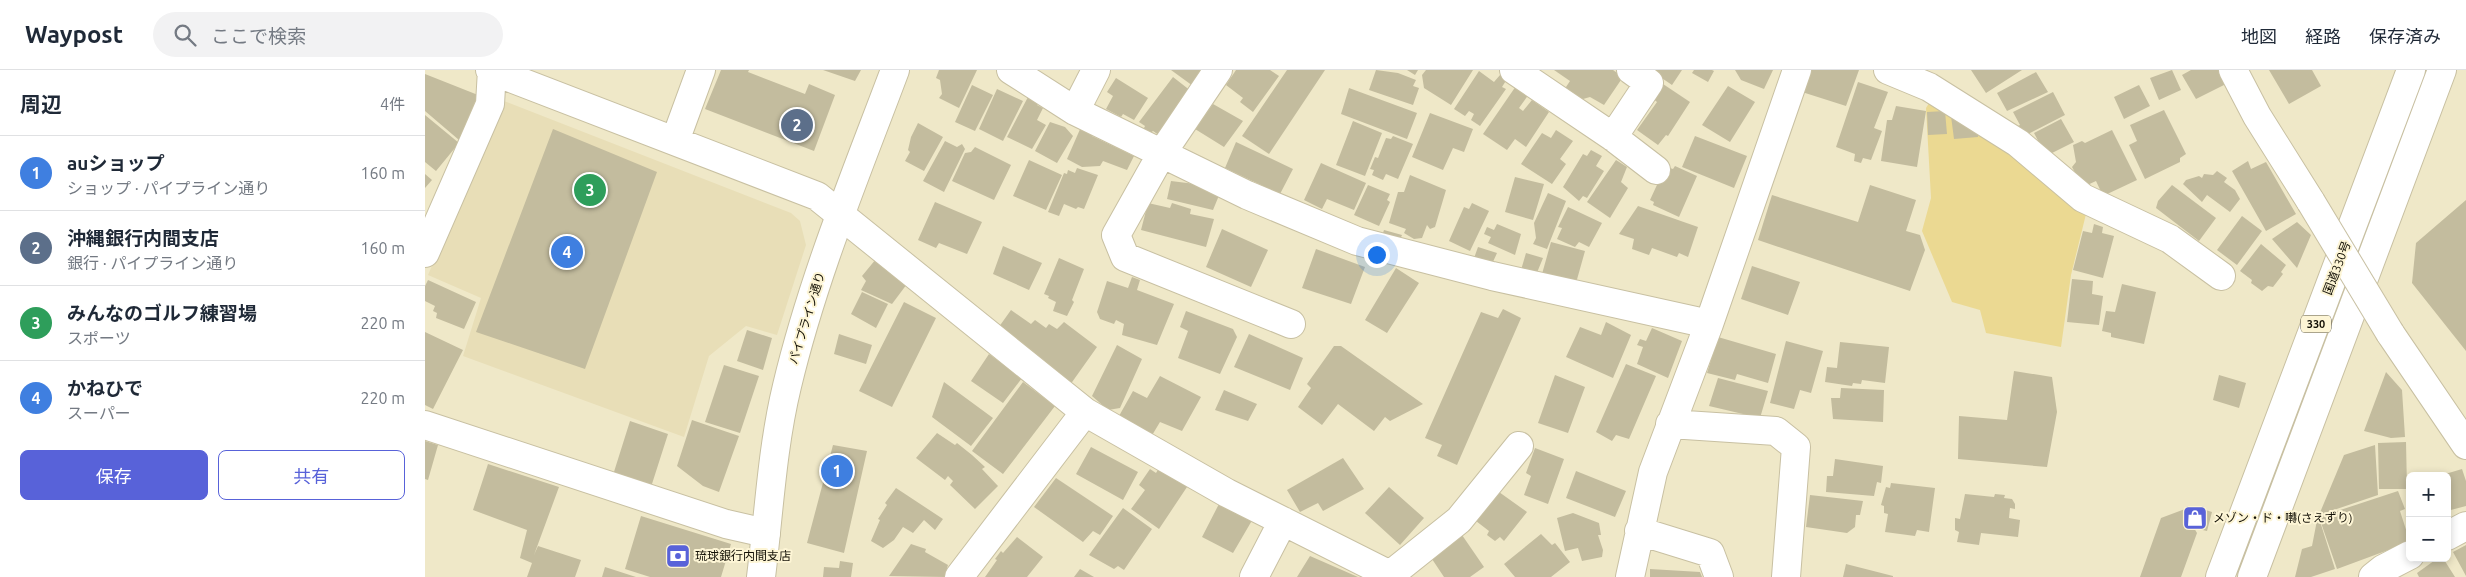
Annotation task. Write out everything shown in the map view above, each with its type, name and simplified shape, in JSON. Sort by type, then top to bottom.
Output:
[{"type":"main road","points":[[425,253],[490,104],[492,70],[817,196],[1085,412],[1227,493],[1389,576],[1459,520],[1519,446]]},
{"type":"main road","points":[[675,140],[701,70]]},
{"type":"main road","name":"パイプライン通り","points":[[761,577],[775,453],[787,388],[805,318],[840,213],[895,70]]},
{"type":"main road","points":[[1011,70],[1075,111],[1247,195],[1357,241],[1492,276],[1709,324]]},
{"type":"main road","points":[[1075,111],[1096,70]]},
{"type":"main road","points":[[1218,70],[1163,153],[1116,234],[1125,257],[1291,324]]},
{"type":"main road","points":[[1515,70],[1613,137],[1656,170]]},
{"type":"main road","points":[[1613,137],[1649,83],[1631,70]]},
{"type":"main road","points":[[1630,577],[1653,472],[1669,424],[1709,324],[1797,70]]},
{"type":"main road","points":[[1888,70],[1929,87],[2018,143],[2083,198],[2170,239],[2221,276]]},
{"type":"main road","points":[[2233,70],[2257,116],[2390,333],[2466,445]]},
{"type":"main road","name":"国道330号","points":[[2219,577],[2411,70]]},
{"type":"main road","name":"330","points":[[2252,577],[2442,70]]},
{"type":"main road","points":[[959,577],[1085,412]]},
{"type":"main road","points":[[1669,424],[1776,430],[1796,447],[1786,577]]},
{"type":"main road","points":[[425,425],[726,524],[766,533]]},
{"type":"main road","points":[[1254,577],[1283,521]]},
{"type":"main road","points":[[2451,534],[2466,526]]},
{"type":"main road","points":[[1639,531],[1711,553],[1719,577]]},
{"type":"main road","points":[[2373,577],[2383,569],[2406,557]]},
{"type":"shaded area","points":[[1931,100],[2015,148],[2086,214],[2071,275],[2061,347],[1986,333],[1980,310],[1952,302],[1922,231],[1931,198],[1926,108]]},
{"type":"shaded area","points":[[504,101],[791,213],[800,221],[806,245],[777,335],[746,326],[709,356],[684,437],[463,356],[481,298],[428,275]]},
{"type":"building","points":[[721,70],[749,70],[748,72],[805,94],[809,84],[835,95],[814,151],[705,109]]},
{"type":"building","points":[[823,70],[861,70],[855,81]]},
{"type":"building","points":[[939,70],[977,70],[959,108],[939,98],[942,94],[940,80],[936,78]]},
{"type":"building","points":[[1171,70],[1205,70],[1193,86]]},
{"type":"building","points":[[1236,70],[1270,70],[1279,76],[1253,112],[1240,102],[1243,98],[1226,85]]},
{"type":"building","points":[[1287,70],[1325,70],[1269,154],[1242,136]]},
{"type":"building","points":[[1376,70],[1398,73],[1416,80],[1413,86],[1419,88],[1413,105],[1369,90]]},
{"type":"building","points":[[1407,70],[1418,70],[1415,75]]},
{"type":"building","points":[[1426,70],[1473,70],[1451,105],[1424,88],[1422,75]]},
{"type":"building","points":[[1554,70],[1613,70],[1623,77],[1604,105],[1590,97],[1583,99],[1578,104],[1562,93],[1570,81]]},
{"type":"building","points":[[1650,70],[1682,70],[1672,85]]},
{"type":"building","points":[[1694,70],[1714,71],[1708,82],[1692,73]]},
{"type":"building","points":[[1735,70],[1773,70],[1764,89],[1741,80]]},
{"type":"building","points":[[1810,70],[1859,70],[1846,106],[1802,92]]},
{"type":"building","points":[[1971,70],[2022,70],[1986,93]]},
{"type":"building","points":[[2172,70],[2181,90],[2159,100],[2150,78]]},
{"type":"building","points":[[2191,70],[2219,70],[2226,84],[2196,99],[2182,75]]},
{"type":"building","points":[[2269,70],[2312,70],[2321,86],[2289,104]]},
{"type":"building","points":[[1479,71],[1494,82],[1500,75],[1507,79],[1502,87],[1506,89],[1480,126],[1471,120],[1474,114],[1469,111],[1465,116],[1454,109]]},
{"type":"building","points":[[2036,72],[2048,92],[2007,111],[1997,93]]},
{"type":"building","points":[[425,74],[478,95],[459,140],[425,111]]},
{"type":"building","points":[[1173,77],[1196,95],[1166,140],[1153,131],[1149,134],[1143,130],[1145,126],[1139,122]]},
{"type":"building","points":[[1116,78],[1148,98],[1134,120],[1123,114],[1121,117],[1106,109],[1113,96],[1107,92]]},
{"type":"building","points":[[1858,82],[1888,92],[1874,128],[1882,131],[1871,160],[1863,158],[1861,163],[1854,161],[1855,154],[1836,147]]},
{"type":"building","points":[[1663,84],[1690,102],[1668,136],[1666,135],[1658,145],[1637,130],[1657,102],[1652,98]]},
{"type":"building","points":[[972,85],[993,95],[975,131],[955,122]]},
{"type":"building","points":[[2139,85],[2150,106],[2124,119],[2114,97]]},
{"type":"building","points":[[1516,86],[1529,94],[1519,108],[1523,111],[1532,100],[1549,112],[1526,147],[1515,139],[1507,150],[1483,134]]},
{"type":"building","points":[[1728,86],[1755,102],[1730,142],[1702,125]]},
{"type":"building","points":[[1349,88],[1417,113],[1407,139],[1341,114]]},
{"type":"building","points":[[997,89],[1023,101],[1003,141],[979,129]]},
{"type":"building","points":[[2053,92],[2065,115],[2024,136],[2016,127],[2020,125],[2013,112]]},
{"type":"building","points":[[1028,97],[1038,102],[1037,105],[1043,108],[1037,120],[1046,125],[1032,149],[1007,137]]},
{"type":"building","points":[[1213,104],[1243,121],[1224,147],[1195,129]]},
{"type":"building","points":[[1896,106],[1926,111],[1917,167],[1881,161],[1887,120],[1892,120]]},
{"type":"building","points":[[2164,110],[2186,154],[2180,158],[2180,162],[2145,179],[2129,145],[2137,141],[2130,125]]},
{"type":"building","points":[[1945,111],[1947,134],[1928,135],[1927,112]]},
{"type":"building","points":[[1430,113],[1473,129],[1464,152],[1453,148],[1443,170],[1412,157]]},
{"type":"building","points":[[425,115],[459,143],[436,171],[425,162]]},
{"type":"building","points":[[1951,116],[1978,130],[1978,137],[1954,139]]},
{"type":"building","points":[[2061,119],[2074,142],[2046,156],[2034,133]]},
{"type":"building","points":[[1353,121],[1382,133],[1365,176],[1336,165]]},
{"type":"building","points":[[1050,122],[1065,127],[1073,136],[1057,163],[1035,151]]},
{"type":"building","points":[[918,123],[943,137],[924,171],[905,161],[910,152],[908,150],[911,137]]},
{"type":"building","points":[[1081,127],[1093,133],[1092,136],[1134,156],[1127,170],[1103,161],[1100,166],[1082,167],[1067,159]]},
{"type":"building","points":[[553,129],[657,172],[585,369],[476,332]]},
{"type":"building","points":[[1556,130],[1573,141],[1560,159],[1566,164],[1552,184],[1521,164],[1542,133],[1551,138]]},
{"type":"building","points":[[2112,130],[2137,180],[2103,196],[2096,181],[2083,187],[2072,167],[2076,162],[2073,145],[2082,141],[2085,143]]},
{"type":"building","points":[[1393,136],[1413,144],[1398,179],[1386,174],[1383,180],[1372,175],[1374,170],[1370,169],[1375,157],[1378,158],[1386,138],[1391,139]]},
{"type":"building","points":[[1695,136],[1747,156],[1734,188],[1682,167]]},
{"type":"building","points":[[945,141],[957,147],[962,144],[965,149],[944,192],[923,181]]},
{"type":"building","points":[[1236,142],[1293,169],[1280,194],[1225,168]]},
{"type":"building","points":[[975,147],[1011,165],[994,200],[952,181],[965,153],[971,152]]},
{"type":"building","points":[[1591,150],[1602,156],[1596,166],[1604,171],[1587,198],[1583,196],[1579,201],[1563,187],[1583,154],[1587,156]]},
{"type":"building","points":[[1029,160],[1062,175],[1046,210],[1013,196]]},
{"type":"building","points":[[1616,160],[1627,167],[1621,182],[1628,188],[1610,218],[1587,202]]},
{"type":"building","points":[[2248,161],[2251,169],[2266,162],[2296,214],[2266,231],[2232,171]]},
{"type":"building","points":[[1321,163],[1366,183],[1354,210],[1327,199],[1322,209],[1304,200]]},
{"type":"building","points":[[1675,166],[1697,176],[1679,217],[1653,205],[1654,202],[1650,200],[1667,167],[1673,169]]},
{"type":"building","points":[[1077,168],[1098,175],[1084,209],[1078,207],[1076,209],[1064,204],[1059,216],[1048,212],[1064,173],[1067,174],[1068,170],[1075,173]]},
{"type":"building","points":[[2217,171],[2227,178],[2224,182],[2235,190],[2240,199],[2230,212],[2207,195],[2202,202],[2183,184],[2186,180],[2199,176],[2202,178],[2204,174],[2213,175]]},
{"type":"building","points":[[425,174],[432,180],[425,188]]},
{"type":"building","points":[[1410,175],[1446,190],[1435,227],[1430,229],[1427,225],[1422,238],[1414,239],[1404,233],[1406,229],[1389,223],[1398,192],[1404,192]]},
{"type":"building","points":[[1515,177],[1544,184],[1533,220],[1505,212]]},
{"type":"building","points":[[1171,181],[1203,185],[1220,193],[1213,210],[1167,199]]},
{"type":"building","points":[[1368,185],[1390,194],[1387,200],[1390,202],[1379,226],[1354,215]]},
{"type":"building","points":[[1870,185],[1916,200],[1906,231],[1920,235],[1925,250],[1910,291],[1758,240],[1772,195],[1858,222]]},
{"type":"building","points":[[2172,185],[2216,218],[2199,241],[2156,208],[2158,201]]},
{"type":"building","points":[[1548,193],[1566,201],[1547,249],[1533,244],[1536,238],[1534,223]]},
{"type":"building","points":[[2466,200],[2466,351],[2412,283],[2416,243]]},
{"type":"building","points":[[935,202],[982,222],[967,254],[939,243],[936,248],[918,240]]},
{"type":"building","points":[[1148,203],[1170,208],[1172,203],[1191,209],[1190,214],[1214,219],[1206,247],[1141,230]]},
{"type":"building","points":[[1472,203],[1489,211],[1470,251],[1449,241],[1464,207],[1469,209]]},
{"type":"building","points":[[1638,206],[1698,227],[1688,257],[1679,253],[1677,257],[1652,248],[1649,255],[1632,249],[1634,239],[1619,234]]},
{"type":"building","points":[[1568,207],[1602,223],[1589,247],[1579,242],[1575,247],[1557,239],[1562,228],[1558,227]]},
{"type":"building","points":[[2242,216],[2262,231],[2237,265],[2217,250]]},
{"type":"building","points":[[2297,222],[2311,235],[2297,268],[2272,239]]},
{"type":"building","points":[[1497,224],[1521,234],[1515,255],[1488,243],[1491,237],[1484,234],[1487,227],[1494,230]]},
{"type":"building","points":[[2094,224],[2103,227],[2102,233],[2114,236],[2103,278],[2073,270],[2083,231],[2092,233]]},
{"type":"building","points":[[1222,229],[1268,250],[1251,287],[1206,267]]},
{"type":"building","points":[[1384,230],[1402,235],[1398,244],[1381,239]]},
{"type":"building","points":[[1551,242],[1585,251],[1576,283],[1542,274]]},
{"type":"building","points":[[2261,244],[2286,265],[2281,272],[2283,274],[2273,287],[2268,286],[2262,291],[2240,271]]},
{"type":"building","points":[[1003,246],[1042,263],[1029,290],[993,274]]},
{"type":"building","points":[[1478,247],[1497,253],[1492,264],[1473,261]]},
{"type":"building","points":[[1316,249],[1365,267],[1351,304],[1302,288]]},
{"type":"building","points":[[1526,253],[1543,258],[1536,275],[1521,270]]},
{"type":"building","points":[[1059,258],[1084,269],[1072,300],[1074,302],[1067,316],[1053,311],[1056,302],[1044,294]]},
{"type":"building","points":[[876,259],[907,284],[892,304],[861,290],[866,281],[862,276]]},
{"type":"building","points":[[1752,266],[1800,282],[1788,315],[1741,299]]},
{"type":"building","points":[[1396,268],[1419,283],[1387,333],[1365,320]]},
{"type":"building","points":[[1132,277],[1140,280],[1137,290],[1174,304],[1157,345],[1122,335],[1124,324],[1116,320],[1114,324],[1100,319],[1097,312],[1107,281],[1128,288]]},
{"type":"building","points":[[2072,279],[2093,281],[2092,294],[2103,296],[2099,325],[2067,322]]},
{"type":"building","points":[[428,280],[476,302],[464,329],[436,318],[437,313],[433,311],[435,306],[425,301],[425,286]]},
{"type":"building","points":[[2122,284],[2156,292],[2144,344],[2111,337],[2111,333],[2102,331],[2106,311],[2115,312]]},
{"type":"building","points":[[862,292],[888,304],[876,328],[851,314]]},
{"type":"building","points":[[904,302],[936,318],[892,407],[859,391]]},
{"type":"building","points":[[1503,309],[1521,318],[1457,465],[1437,456],[1442,445],[1425,438],[1481,312],[1498,318]]},
{"type":"building","points":[[1011,310],[1031,324],[1035,320],[1046,328],[1049,324],[1057,329],[1064,322],[1097,347],[1070,385],[996,331]]},
{"type":"building","points":[[1186,311],[1233,329],[1237,337],[1220,374],[1178,358],[1188,331],[1180,327]]},
{"type":"building","points":[[1606,322],[1631,335],[1613,378],[1566,357],[1580,327],[1601,335]]},
{"type":"building","points":[[1652,328],[1682,341],[1668,378],[1637,364],[1643,347],[1637,345],[1640,339],[1646,341]]},
{"type":"building","points":[[747,330],[772,338],[763,370],[737,361]]},
{"type":"building","points":[[425,332],[463,350],[433,409],[425,405]]},
{"type":"building","points":[[839,334],[872,345],[866,364],[834,354]]},
{"type":"building","points":[[1249,334],[1303,358],[1290,390],[1234,367]]},
{"type":"building","points":[[1718,337],[1776,354],[1768,383],[1737,374],[1735,380],[1707,373]]},
{"type":"building","points":[[1786,341],[1823,351],[1811,393],[1800,390],[1794,409],[1770,403]]},
{"type":"building","points":[[1840,342],[1889,347],[1885,383],[1862,380],[1861,384],[1853,383],[1852,386],[1825,382],[1827,367],[1837,368]]},
{"type":"building","points":[[1117,345],[1142,359],[1120,408],[1108,410],[1092,396]]},
{"type":"building","points":[[1334,346],[1341,346],[1423,404],[1390,421],[1385,417],[1374,431],[1338,404],[1322,425],[1298,407],[1311,388],[1307,384]]},
{"type":"building","points":[[989,354],[1022,378],[1003,403],[971,381]]},
{"type":"building","points":[[1626,364],[1656,376],[1629,439],[1616,435],[1612,441],[1596,432]]},
{"type":"building","points":[[724,365],[759,376],[740,433],[705,422]]},
{"type":"building","points":[[2014,371],[2052,377],[2057,412],[2047,467],[1958,459],[1959,416],[2007,420]]},
{"type":"building","points":[[2386,372],[2402,390],[2405,437],[2391,438],[2364,431]]},
{"type":"building","points":[[1555,375],[1585,387],[1568,433],[1538,423]]},
{"type":"building","points":[[2219,375],[2246,383],[2239,408],[2213,400]]},
{"type":"building","points":[[1160,376],[1201,397],[1182,431],[1160,422],[1151,437],[1119,416],[1133,391],[1147,398]]},
{"type":"building","points":[[1718,378],[1768,391],[1760,418],[1709,406]]},
{"type":"building","points":[[944,382],[993,418],[971,446],[932,417]]},
{"type":"building","points":[[1023,382],[1055,406],[1003,474],[972,451]]},
{"type":"building","points":[[1841,388],[1884,390],[1883,422],[1833,419],[1831,398],[1840,398]]},
{"type":"building","points":[[1224,390],[1257,404],[1248,421],[1215,410]]},
{"type":"building","points":[[692,420],[739,436],[719,492],[703,486],[677,466]]},
{"type":"building","points":[[630,421],[668,434],[651,487],[613,475]]},
{"type":"building","points":[[937,433],[955,445],[957,443],[972,455],[985,467],[982,469],[998,486],[975,509],[950,485],[953,481],[948,476],[945,480],[916,458]]},
{"type":"building","points":[[425,441],[438,445],[428,480],[425,479]]},
{"type":"building","points":[[2406,442],[2406,489],[2379,489],[2378,443]]},
{"type":"building","points":[[833,445],[867,451],[844,553],[807,543]]},
{"type":"building","points":[[2375,445],[2378,495],[2319,515],[2344,455]]},
{"type":"building","points":[[1091,447],[1138,472],[1123,500],[1076,474]]},
{"type":"building","points":[[1535,448],[1564,459],[1548,504],[1524,495],[1531,476],[1526,473]]},
{"type":"building","points":[[1343,458],[1364,489],[1323,511],[1318,503],[1300,512],[1287,490]]},
{"type":"building","points":[[1835,459],[1883,466],[1881,483],[1877,482],[1874,496],[1826,492],[1827,476],[1833,476]]},
{"type":"building","points":[[488,464],[559,487],[534,555],[538,546],[581,560],[575,577],[527,577],[532,563],[520,558],[527,530],[473,510]]},
{"type":"building","points":[[1159,468],[1187,487],[1159,529],[1131,509],[1145,490],[1139,485],[1150,469],[1156,473]]},
{"type":"building","points":[[2462,469],[2466,481],[2466,506],[2451,510],[2451,472]]},
{"type":"building","points":[[1576,471],[1626,491],[1615,517],[1566,498]]},
{"type":"building","points":[[1056,478],[1113,516],[1100,535],[1093,531],[1083,542],[1034,507]]},
{"type":"building","points":[[1891,483],[1935,488],[1929,532],[1917,530],[1915,536],[1885,532],[1888,514],[1884,513],[1884,506],[1881,505],[1886,487],[1890,488]]},
{"type":"building","points":[[1389,487],[1424,518],[1400,545],[1365,513]]},
{"type":"building","points":[[896,488],[943,519],[935,530],[924,520],[913,533],[903,527],[894,540],[883,548],[871,541],[880,520],[878,519],[887,505],[885,503]]},
{"type":"building","points":[[2398,491],[2405,509],[2400,511],[2406,530],[2406,543],[2337,569],[2319,517]]},
{"type":"building","points":[[1499,492],[1527,512],[1504,541],[1500,537],[1495,541],[1487,535],[1489,531],[1476,521],[1476,512]]},
{"type":"building","points":[[1965,494],[1994,497],[1995,494],[2005,495],[2004,498],[2012,499],[2015,509],[2010,508],[2009,518],[2020,520],[2018,537],[1981,533],[1979,545],[1957,542],[1959,532],[1955,530],[1955,518],[1960,519]]},
{"type":"building","points":[[1810,495],[1863,501],[1860,515],[1856,515],[1855,527],[1847,533],[1806,527]]},
{"type":"building","points":[[1221,500],[1254,517],[1233,553],[1202,537]]},
{"type":"building","points":[[2193,506],[2212,512],[2207,531],[2194,528],[2197,533],[2181,577],[2140,577],[2161,518]]},
{"type":"building","points":[[1123,508],[1152,529],[1124,570],[1118,566],[1114,569],[1089,555]]},
{"type":"building","points":[[1573,513],[1599,523],[1601,535],[1598,535],[1603,550],[1602,557],[1582,561],[1578,548],[1565,551],[1557,518]]},
{"type":"building","points":[[2318,515],[2335,569],[2311,577],[2295,577],[2302,549],[2312,546]]},
{"type":"building","name":"琉球銀行内間支店","points":[[641,516],[731,544],[721,577],[650,577],[625,569]]},
{"type":"building","points":[[1541,534],[1552,545],[1555,543],[1570,562],[1551,577],[1515,577],[1504,564]]},
{"type":"building","points":[[1462,535],[1484,567],[1470,577],[1444,577],[1432,559],[1442,552],[1439,546]]},
{"type":"building","points":[[1017,537],[1043,557],[1027,577],[985,577],[1001,551],[1003,553]]},
{"type":"building","points":[[911,544],[926,549],[925,552],[948,565],[947,568],[950,569],[946,577],[889,576]]},
{"type":"building","points":[[2466,545],[2466,576],[2453,552]]},
{"type":"building","points":[[1310,556],[1358,577],[1297,577]]},
{"type":"building","points":[[840,561],[853,563],[851,577],[823,577],[824,567],[839,568]]},
{"type":"building","points":[[2432,562],[2446,562],[2455,577],[2419,577],[2417,573]]},
{"type":"building","points":[[1846,564],[1893,576],[1893,577],[1843,577]]},
{"type":"building","points":[[605,567],[636,577],[602,577]]},
{"type":"building","points":[[1080,569],[1094,577],[1074,577]]},
{"type":"building","points":[[1650,569],[1700,572],[1702,577],[1650,577]]},
{"type":"place","name":"沖縄銀行内間支店","points":[[797,125]]},
{"type":"place","name":"みんなのゴルフ練習場","points":[[590,190]]},
{"type":"place","name":"かねひで","points":[[567,252]]},
{"type":"place","name":"auショップ","points":[[837,471]]},
{"type":"place","name":"メゾン・ド・囀(さえずり)","points":[[2195,518]]},
{"type":"place","name":"琉球銀行内間支店","points":[[678,556]]}]
